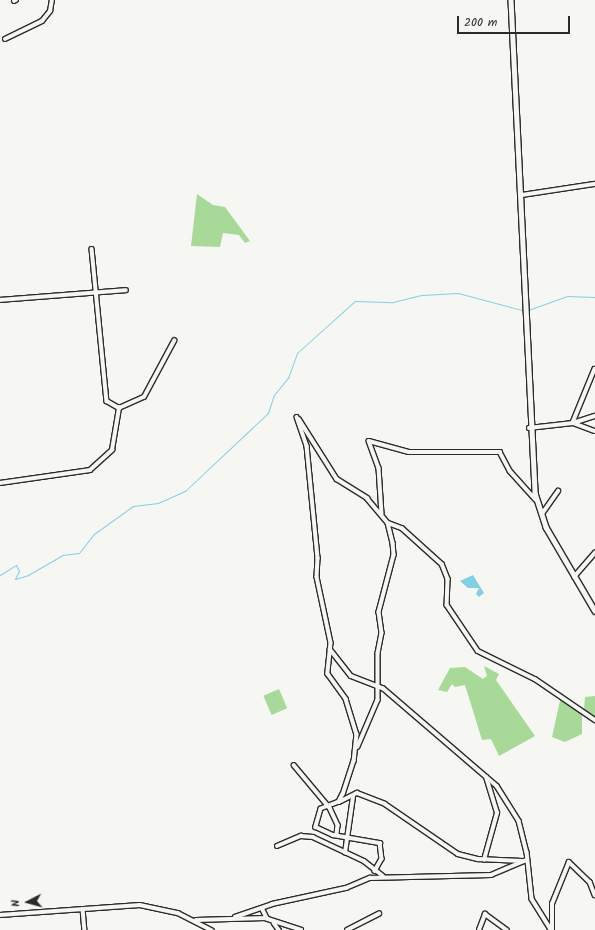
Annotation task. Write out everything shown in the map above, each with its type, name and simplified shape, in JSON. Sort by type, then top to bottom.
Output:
[{"type":"street","points":[[5,39],[42,21],[50,11],[52,0]]},
{"type":"street","points":[[511,0],[522,195],[523,279],[529,329],[530,428],[536,500],[541,516],[574,577],[595,611]]},
{"type":"street","points":[[522,195],[595,184]]},
{"type":"street","points":[[92,249],[107,400],[119,408]]},
{"type":"street","points":[[0,300],[126,290]]},
{"type":"street","points":[[119,408],[144,397],[174,341]]},
{"type":"street","points":[[573,424],[595,369]]},
{"type":"street","points":[[0,483],[90,470],[112,450],[119,408]]},
{"type":"street","points":[[530,428],[573,424],[595,416]]},
{"type":"street","points":[[339,802],[356,750],[376,710],[380,687],[379,612],[394,555],[388,523],[367,498],[337,479],[297,417],[307,446],[318,558],[317,577],[330,649],[328,674],[350,708],[356,730],[356,750]]},
{"type":"street","points":[[573,424],[595,431]]},
{"type":"street","points":[[382,515],[379,468],[370,441],[409,452],[500,452],[510,471],[536,500]]},
{"type":"street","points":[[541,516],[558,491]]},
{"type":"street","points":[[388,523],[402,528],[442,564],[448,579],[447,605],[478,651],[535,679],[595,720]]},
{"type":"street","points":[[574,577],[595,553]]},
{"type":"street","points":[[330,649],[351,676],[380,687],[497,786],[517,817],[527,860],[532,899],[551,930]]},
{"type":"street","points":[[294,765],[330,808],[338,825],[337,835]]},
{"type":"street","points":[[484,860],[496,813],[485,777]]},
{"type":"street","points":[[375,871],[382,859],[380,843],[337,835],[316,827],[321,809],[330,808],[357,793],[385,804],[458,854],[484,860],[527,860]]},
{"type":"street","points":[[345,853],[353,796]]},
{"type":"street","points":[[278,846],[301,836],[313,837],[364,861],[375,871],[384,876]]},
{"type":"street","points":[[234,917],[262,908],[384,876],[452,878],[491,875],[527,860]]},
{"type":"street","points":[[551,930],[552,904],[569,862],[587,879],[595,895]]},
{"type":"street","points":[[0,915],[140,905],[195,920],[212,930]]},
{"type":"street","points":[[262,908],[267,918],[274,923],[279,930]]},
{"type":"street","points":[[83,909],[85,930]]},
{"type":"street","points":[[347,930],[379,914]]},
{"type":"street","points":[[479,930],[484,914],[506,930]]},
{"type":"street","points":[[195,920],[234,917],[267,918]]},
{"type":"street","points":[[274,923],[301,930]]},
{"type":"green space","points":[[197,194],[213,205],[225,207],[250,241],[245,243],[239,235],[223,233],[220,247],[191,246]]},
{"type":"green space","points":[[484,666],[499,674],[496,680],[535,736],[499,756],[491,739],[482,740],[465,685],[455,687],[452,684],[447,692],[438,690],[450,668],[465,667],[483,679],[487,676]]},
{"type":"green space","points":[[279,689],[287,708],[272,715],[263,696]]},
{"type":"green space","points":[[561,696],[582,712],[582,734],[565,742],[552,737]]},
{"type":"green space","points":[[595,696],[595,718],[584,709],[585,697]]},
{"type":"water","points":[[473,575],[484,593],[479,597],[476,594],[479,588],[468,588],[460,581]]},
{"type":"waterway","points":[[0,575],[16,565],[19,571],[15,579],[28,575],[62,555],[79,553],[94,534],[133,506],[158,503],[185,491],[268,413],[274,395],[288,378],[297,353],[355,301],[393,302],[422,295],[458,293],[525,311]]},
{"type":"waterway","points":[[528,310],[567,296],[595,297]]}]
